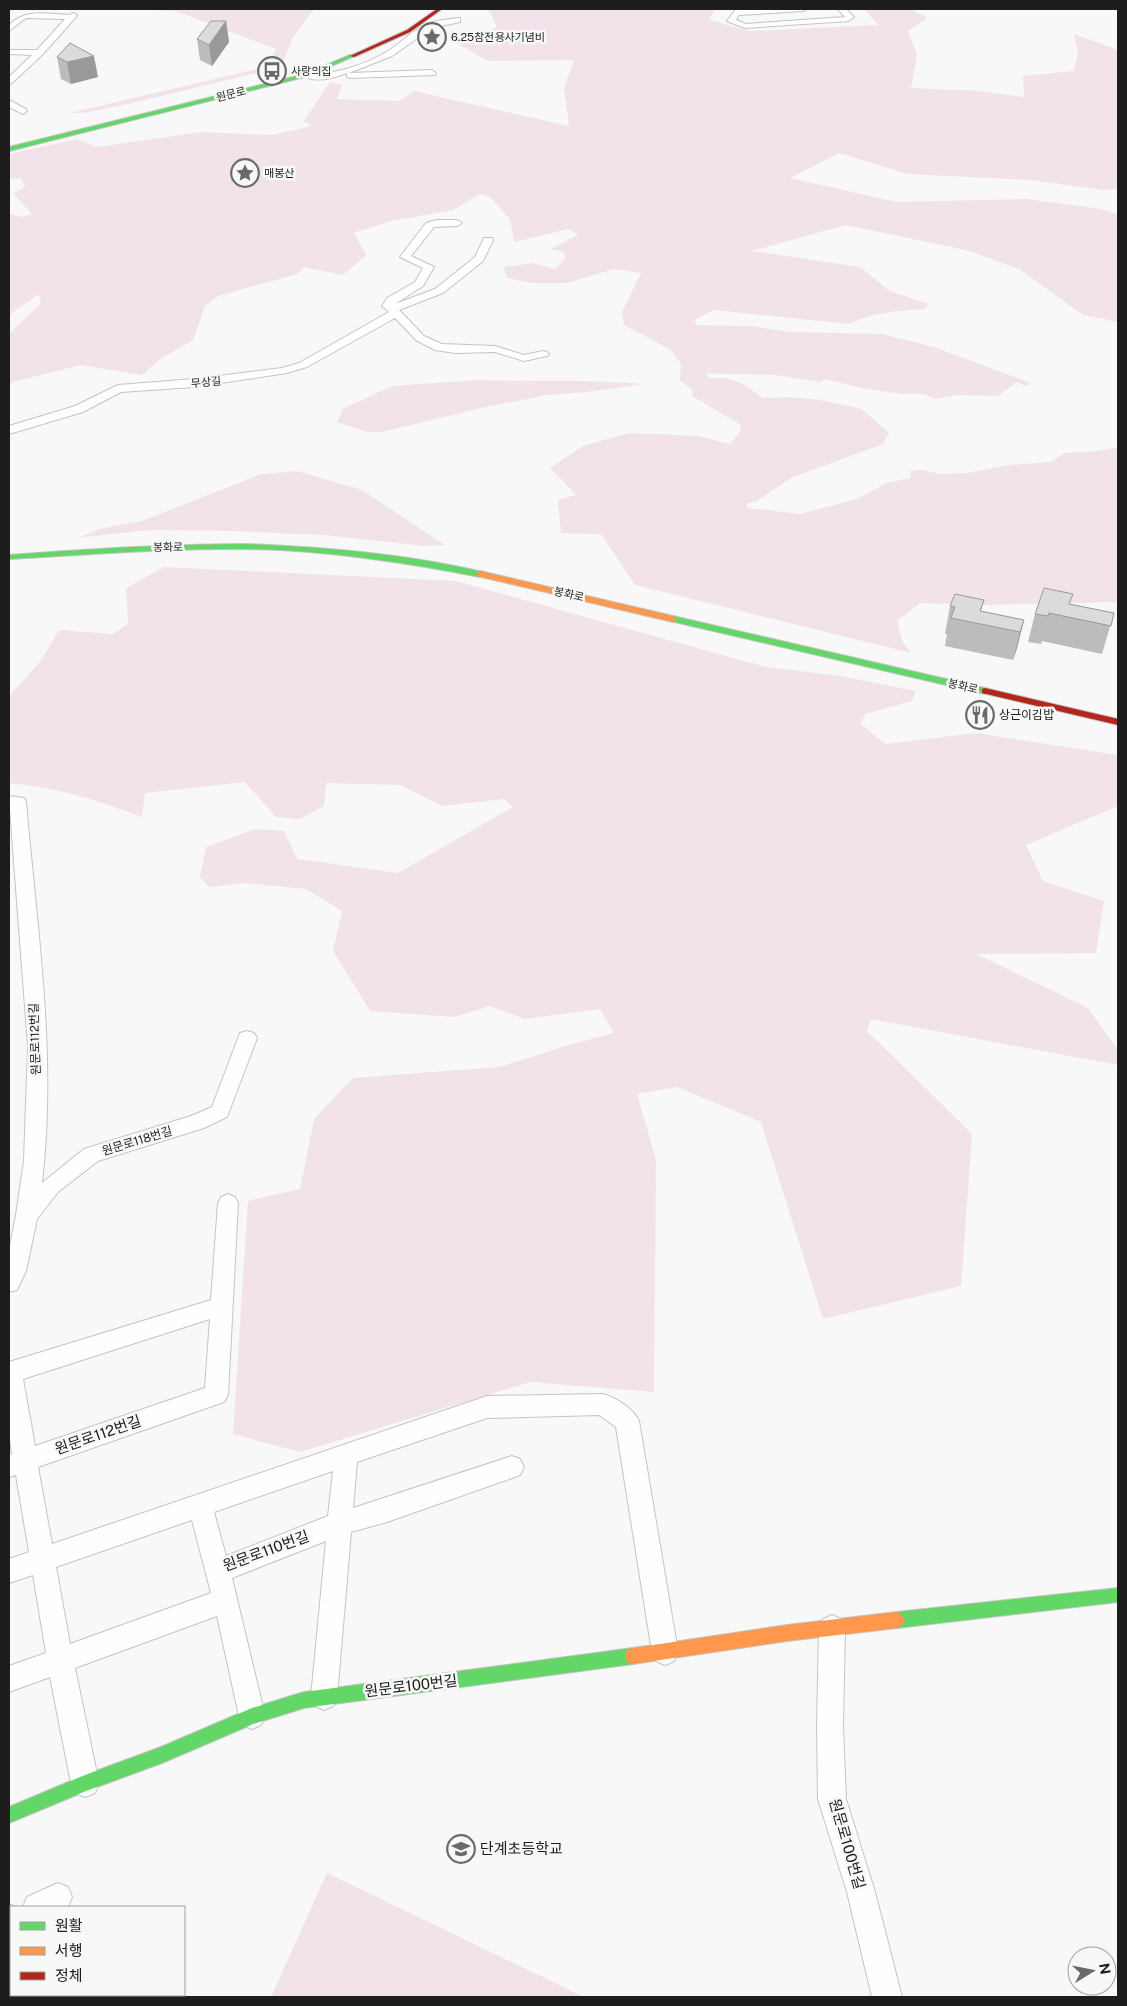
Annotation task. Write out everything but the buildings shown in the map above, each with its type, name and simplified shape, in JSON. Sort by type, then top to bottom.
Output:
[{"type":"street","name":"원문로","points":[[9,142],[303,70],[385,38],[432,9]]},
{"type":"street","name":"원문로","points":[[9,149],[307,75],[425,26],[440,9]]},
{"type":"street","points":[[804,9],[738,11],[731,21],[745,26],[850,19],[842,9]]},
{"type":"street","points":[[9,29],[25,16],[72,16],[39,53],[9,80]]},
{"type":"street","points":[[334,75],[389,54],[425,26],[457,20]]},
{"type":"street","points":[[9,52],[39,53]]},
{"type":"street","points":[[307,75],[314,77],[432,74]]},
{"type":"street","points":[[9,103],[23,111],[9,115]]},
{"type":"street","name":"무상길","points":[[393,311],[388,306],[390,300],[419,284],[430,267],[405,257],[430,225],[436,223],[457,224]]},
{"type":"street","name":"무상길","points":[[9,430],[79,409],[118,389],[194,383],[283,371],[303,365],[393,311],[439,291],[479,259],[488,240]]},
{"type":"street","points":[[393,311],[404,320],[413,332],[430,344],[456,351],[494,349],[525,358],[543,354]]},
{"type":"street","name":"봉화로","points":[[9,546],[170,537],[245,537],[375,546],[442,556],[529,574],[898,659]]},
{"type":"street","name":"봉화로","points":[[9,557],[97,550],[229,546],[361,555],[432,564],[592,599],[1118,722]]},
{"type":"street","name":"원문로112번길","points":[[9,801],[18,802],[38,1046],[34,1161],[28,1215],[15,1271],[9,1283]]},
{"type":"street","name":"원문로118번길","points":[[9,1240],[51,1186],[91,1155],[197,1122],[220,1112],[247,1038]]},
{"type":"street","points":[[216,1395],[228,1203]]},
{"type":"street","points":[[85,1783],[60,1660],[43,1558],[18,1462],[10,1373],[222,1306]]},
{"type":"street","name":"원문로112번길","points":[[18,1462],[216,1395]]},
{"type":"street","points":[[9,1571],[488,1406],[603,1404],[627,1421],[665,1652]]},
{"type":"street","points":[[324,1697],[338,1524],[346,1455]]},
{"type":"street","name":"원문로110번길","points":[[200,1505],[218,1571],[338,1524],[387,1510],[512,1467]]},
{"type":"street","points":[[218,1571],[252,1716]]},
{"type":"street","name":"원문로100번길","points":[[9,1815],[85,1783],[162,1755],[252,1716],[304,1700],[665,1652],[787,1633],[1118,1595]]},
{"type":"street","points":[[9,1679],[226,1600]]},
{"type":"street","name":"원문로100번길","points":[[832,1628],[830,1726],[832,1799],[861,1892],[888,1997]]},
{"type":"shaded area","points":[[129,9],[314,9],[292,39],[284,60],[273,69],[124,105],[83,113],[70,113],[266,67],[276,49],[175,11]]},
{"type":"shaded area","points":[[488,9],[715,9],[709,20],[751,31],[879,25],[864,9],[911,9],[927,18],[908,31],[917,55],[911,88],[978,91],[1024,97],[1023,76],[1074,71],[1078,52],[1074,34],[1118,50],[1118,189],[1104,190],[1030,180],[908,174],[839,153],[790,178],[897,202],[1027,199],[1102,209],[1118,215],[1118,322],[1083,315],[1019,269],[970,251],[846,225],[752,251],[860,267],[890,291],[928,304],[925,309],[896,311],[867,317],[849,324],[714,310],[694,320],[697,325],[751,326],[790,332],[882,334],[934,347],[1031,383],[1026,386],[1017,382],[998,396],[957,395],[936,399],[923,394],[902,394],[862,388],[825,379],[820,382],[776,375],[706,373],[709,378],[727,378],[743,384],[763,398],[787,397],[821,400],[862,409],[889,433],[883,444],[791,478],[757,501],[746,504],[748,508],[800,514],[857,499],[886,483],[910,478],[911,471],[923,470],[939,474],[968,473],[1008,465],[1050,462],[1065,453],[1098,451],[1118,447],[1118,602],[985,605],[920,603],[897,621],[902,641],[911,653],[635,585],[601,534],[561,533],[558,500],[576,495],[550,468],[583,446],[629,433],[698,436],[730,444],[739,433],[741,425],[692,396],[692,389],[680,381],[681,364],[671,350],[624,325],[622,312],[641,273],[614,269],[567,283],[532,283],[507,278],[504,267],[532,263],[555,269],[564,260],[565,252],[551,249],[578,235],[569,229],[514,242],[510,219],[490,197],[480,194],[453,210],[391,221],[354,233],[366,255],[343,275],[304,267],[297,274],[218,296],[205,306],[193,340],[162,358],[142,375],[81,365],[9,383],[9,334],[41,303],[39,294],[9,315],[9,214],[21,217],[32,214],[14,194],[25,186],[21,179],[9,178],[9,154],[77,139],[96,147],[201,132],[273,135],[312,126],[304,121],[330,82],[342,85],[337,99],[399,101],[414,91],[569,126],[564,88],[574,60],[488,61],[456,43],[497,27]]},
{"type":"shaded area","points":[[478,380],[644,384],[587,392],[547,395],[481,408],[382,432],[367,432],[337,422],[343,409],[392,386]]},
{"type":"shaded area","points":[[297,471],[362,490],[445,545],[425,546],[324,535],[234,531],[150,530],[77,538],[99,529],[142,521],[261,474]]},
{"type":"shaded area","points":[[164,567],[456,581],[766,667],[841,676],[916,691],[912,701],[866,714],[860,723],[885,744],[976,733],[1118,755],[1118,806],[1026,845],[1043,881],[1104,901],[1096,953],[976,954],[1088,1008],[1118,1050],[1118,1065],[871,1019],[867,1031],[972,1134],[961,1286],[823,1319],[761,1122],[677,1087],[637,1094],[656,1160],[654,1392],[531,1382],[300,1452],[233,1434],[248,1201],[300,1189],[314,1119],[353,1078],[500,1067],[614,1033],[600,1009],[525,1019],[489,1006],[455,1017],[370,1011],[333,951],[342,911],[306,889],[246,883],[209,887],[200,877],[206,847],[255,829],[284,831],[297,859],[398,873],[513,807],[504,799],[442,806],[400,785],[326,783],[324,806],[300,819],[276,817],[245,782],[145,793],[142,817],[76,795],[9,783],[9,696],[40,662],[59,630],[113,634],[128,624],[126,588]]},
{"type":"shaded area","points":[[327,1873],[582,1996],[582,1997],[271,1997]]},
{"type":"traffic: fast","points":[[9,149],[307,75],[352,56]]},
{"type":"traffic: fast","points":[[9,557],[179,547],[281,548],[381,558],[480,574]]},
{"type":"traffic: fast","points":[[673,619],[985,691]]},
{"type":"traffic: fast","points":[[897,1620],[1118,1595]]},
{"type":"traffic: fast","points":[[9,1815],[85,1783],[162,1755],[252,1716],[304,1700],[633,1656]]},
{"type":"traffic: slow","points":[[480,574],[673,619]]},
{"type":"traffic: slow","points":[[633,1656],[787,1633],[897,1620]]},
{"type":"traffic: jam","points":[[352,56],[408,31],[440,9]]},
{"type":"traffic: jam","points":[[985,691],[1118,722]]},
{"type":"place","name":"6.25참전용사기념비","points":[[432,37]]},
{"type":"place","name":"사랑의집","points":[[272,71]]},
{"type":"place","name":"매봉산","points":[[245,173]]},
{"type":"place","name":"상근이김밥","points":[[980,715]]},
{"type":"place","name":"단계초등학교","points":[[461,1849]]}]
